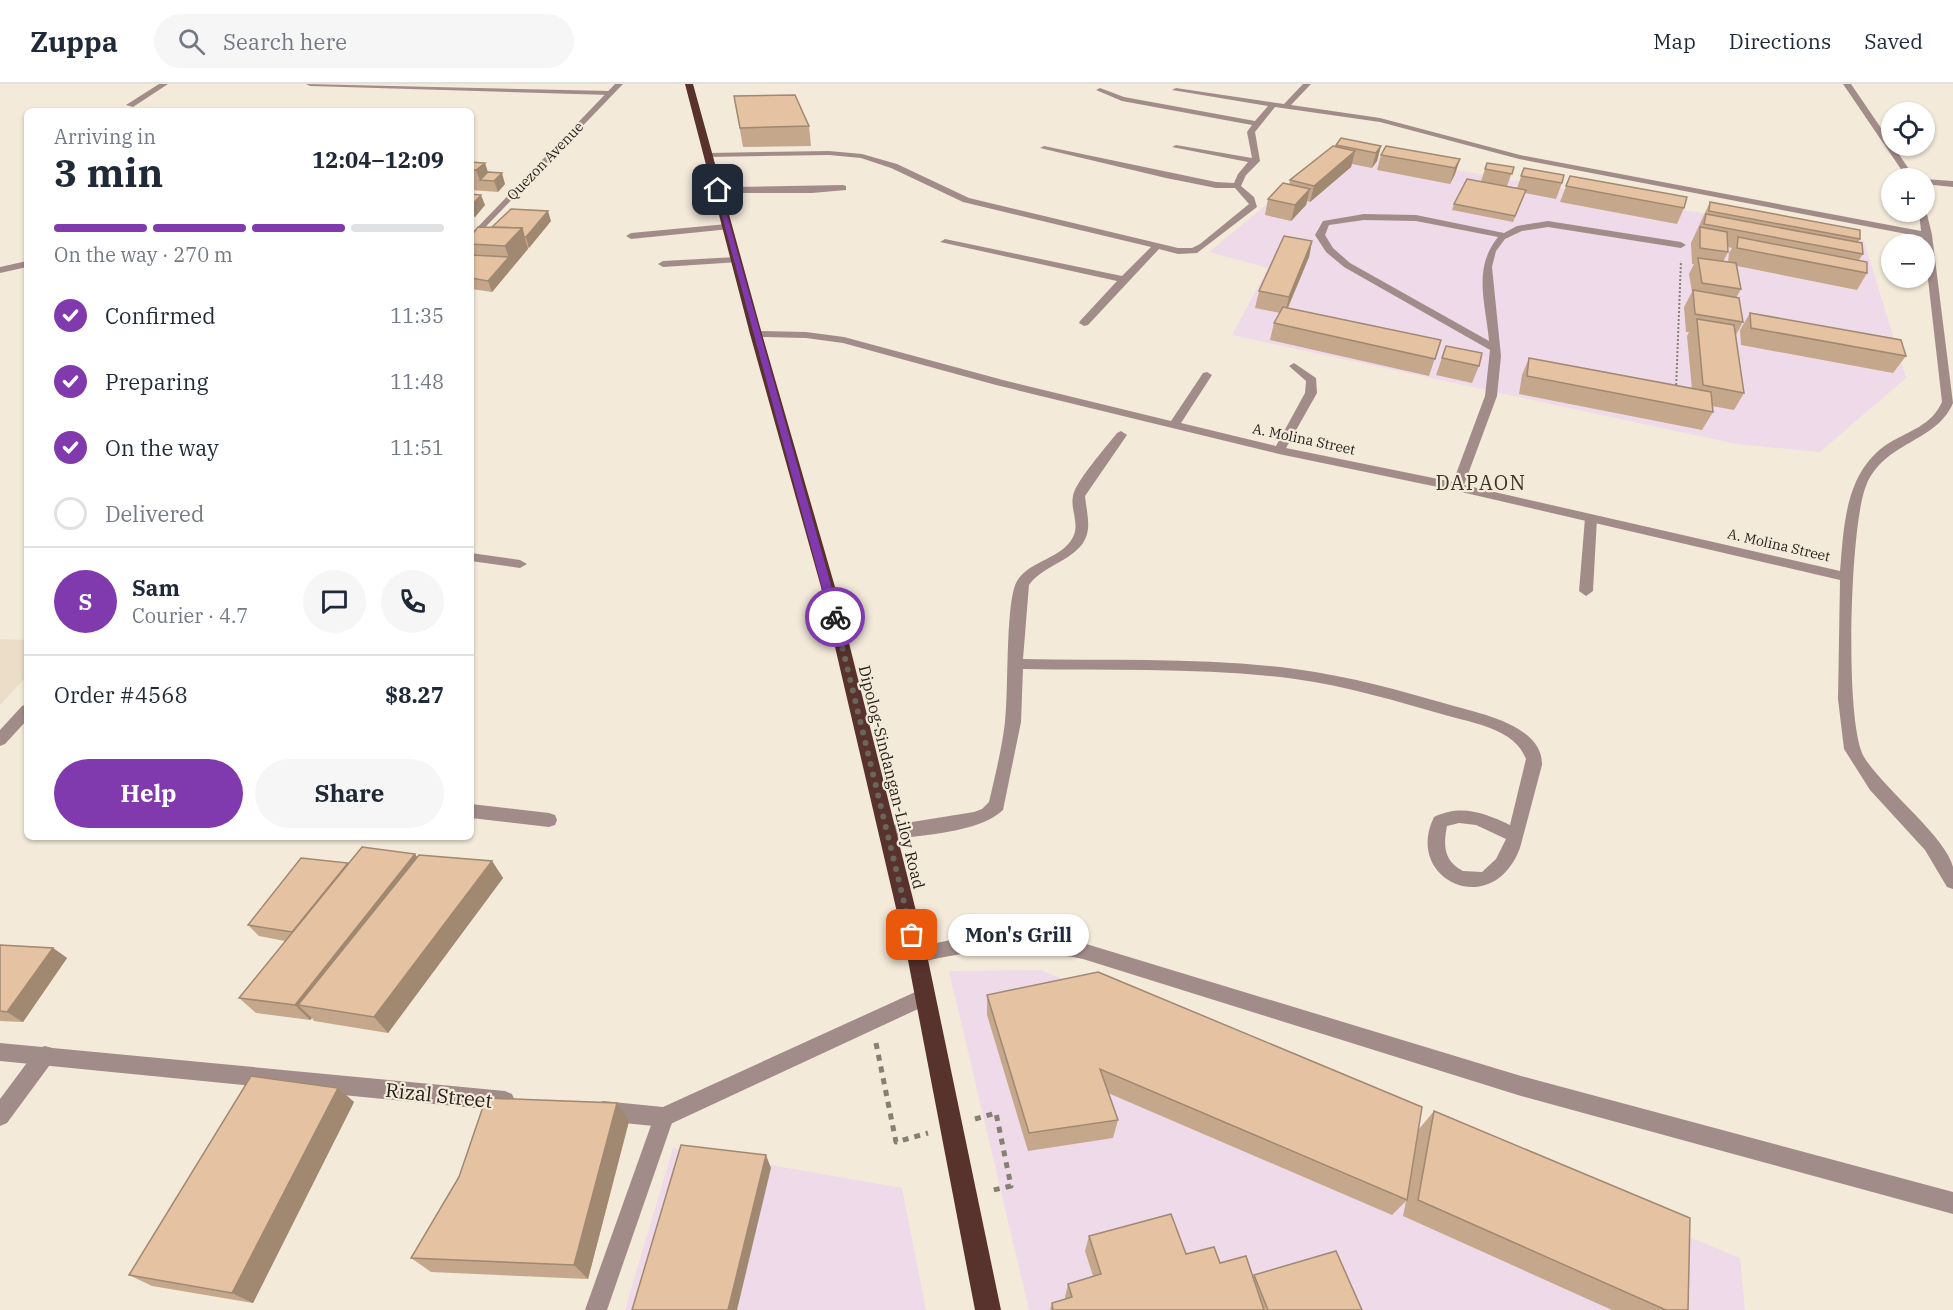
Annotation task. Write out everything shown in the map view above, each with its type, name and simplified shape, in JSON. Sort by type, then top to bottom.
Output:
[{"type":"highway","name":"Dipolog-Sindangan-Liloy Road","points":[[689,84],[828,587],[917,955],[988,1310]]},
{"type":"street","points":[[130,105],[164,84]]},
{"type":"street","points":[[310,84],[610,93]]},
{"type":"street","name":"Quezon Avenue","points":[[474,236],[619,84]]},
{"type":"street","points":[[1286,106],[1307,84]]},
{"type":"street","points":[[1847,84],[1904,168]]},
{"type":"street","points":[[1100,90],[1122,99],[1258,124]]},
{"type":"street","points":[[1176,90],[1380,120],[1489,150],[1540,161],[1922,234]]},
{"type":"street","points":[[1237,186],[1242,174],[1256,161],[1258,154],[1251,132],[1273,104]]},
{"type":"street","points":[[1176,147],[1256,161]]},
{"type":"street","points":[[708,155],[829,153],[861,156],[894,166],[966,200],[1156,247],[1187,252],[1203,246],[1254,205],[1237,186],[1216,185],[1044,148]]},
{"type":"street","points":[[1935,182],[1953,184]]},
{"type":"street","points":[[718,190],[758,188],[804,191],[843,188]]},
{"type":"street","points":[[1495,349],[1347,265],[1329,250],[1320,235],[1326,224],[1364,218],[1416,218],[1503,235],[1530,225],[1548,224],[1681,245]]},
{"type":"street","points":[[631,236],[728,227]]},
{"type":"street","points":[[1457,487],[1491,396],[1495,349],[1485,277],[1490,258],[1503,235]]},
{"type":"street","points":[[945,242],[1124,279]]},
{"type":"street","points":[[1084,323],[1156,247]]},
{"type":"street","points":[[663,264],[736,260]]},
{"type":"street","points":[[0,270],[24,265]]},
{"type":"street","points":[[1934,288],[1948,402],[1946,411],[1939,418],[1888,450],[1872,464],[1857,490],[1847,577],[1845,711],[1852,749],[1873,779],[1928,842],[1953,882]]},
{"type":"street","name":"A. Molina Street","points":[[756,333],[806,335],[844,340],[1000,383],[1279,450],[1457,487],[1847,577]]},
{"type":"street","points":[[1279,450],[1311,393],[1312,380],[1294,366]]},
{"type":"street","points":[[1174,424],[1207,375]]},
{"type":"street","points":[[887,833],[974,819],[988,814],[997,805],[1013,722],[1018,611],[1022,584],[1030,573],[1065,553],[1079,539],[1082,528],[1079,496],[1085,484],[1121,435]]},
{"type":"street","points":[[1586,591],[1591,518]]},
{"type":"street","points":[[474,557],[520,564]]},
{"type":"street","points":[[1016,664],[1270,671],[1399,695],[1489,722],[1519,737],[1529,748],[1535,761],[1515,835],[1509,854],[1494,873],[1483,879],[1470,880],[1449,873],[1436,850],[1440,822],[1449,816],[1463,815],[1478,819],[1515,835]]},
{"type":"street","points":[[0,740],[24,713]]},
{"type":"street","points":[[474,811],[549,820]]},
{"type":"street","points":[[917,955],[950,946],[996,940],[1048,944],[1083,951],[1521,1086],[1953,1203]]},
{"type":"street","points":[[581,1109],[664,1117],[924,997]]},
{"type":"street","name":"Rizal Street","points":[[0,1052],[521,1103]]},
{"type":"street","points":[[0,1116],[45,1056]]},
{"type":"street","points":[[596,1310],[664,1117]]},
{"type":"path","points":[[1676,391],[1681,245]]},
{"type":"path","points":[[871,1021],[896,1142]]},
{"type":"path","points":[[996,1113],[1011,1186]]},
{"type":"shaded area","points":[[1334,149],[1864,241],[1906,378],[1820,452],[1736,444],[1232,335],[1268,268],[1209,252]]},
{"type":"shaded area","points":[[0,639],[24,640],[24,679],[0,705]]},
{"type":"shaded area","points":[[1041,970],[1740,1258],[1745,1310],[1029,1310],[949,971]]},
{"type":"shaded area","points":[[673,1148],[902,1188],[926,1310],[625,1310]]},
{"type":"building","points":[[795,95],[809,126],[740,128],[734,96]]},
{"type":"building","points":[[1341,138],[1381,146],[1376,153],[1336,145]]},
{"type":"building","points":[[1333,146],[1355,151],[1314,186],[1290,180]]},
{"type":"building","points":[[1386,146],[1460,159],[1455,168],[1381,155]]},
{"type":"building","points":[[474,162],[485,163],[474,170]]},
{"type":"building","points":[[1487,163],[1514,167],[1512,174],[1485,169]]},
{"type":"building","points":[[1524,168],[1564,175],[1562,183],[1521,176]]},
{"type":"building","points":[[488,172],[502,173],[494,181],[480,180]]},
{"type":"building","points":[[1570,176],[1687,197],[1684,208],[1566,186]]},
{"type":"building","points":[[1467,179],[1526,190],[1515,216],[1454,204]]},
{"type":"building","points":[[1283,183],[1310,189],[1295,205],[1268,199]]},
{"type":"building","points":[[474,194],[481,195],[474,203]]},
{"type":"building","points":[[1710,202],[1860,230],[1860,239],[1709,211]]},
{"type":"building","points":[[511,209],[548,211],[524,237],[522,228],[492,227]]},
{"type":"building","points":[[1706,214],[1862,243],[1863,254],[1704,224]]},
{"type":"building","points":[[478,227],[522,228],[505,246],[474,244],[474,232]]},
{"type":"building","points":[[1700,227],[1727,232],[1728,252],[1700,248]]},
{"type":"building","points":[[1284,236],[1312,241],[1289,297],[1259,291]]},
{"type":"building","points":[[1738,237],[1867,262],[1867,273],[1737,248]]},
{"type":"building","points":[[474,255],[509,257],[488,281],[474,279]]},
{"type":"building","points":[[1698,258],[1736,263],[1741,289],[1702,283]]},
{"type":"building","points":[[1693,290],[1739,298],[1743,322],[1695,314]]},
{"type":"building","points":[[1283,307],[1441,340],[1435,359],[1274,323]]},
{"type":"building","points":[[1750,313],[1901,340],[1906,356],[1751,328]]},
{"type":"building","points":[[1697,319],[1734,325],[1744,393],[1703,385]]},
{"type":"building","points":[[1446,346],[1482,353],[1479,366],[1442,358]]},
{"type":"building","points":[[1529,358],[1711,392],[1713,412],[1527,376]]},
{"type":"building","points":[[362,847],[415,854],[295,1005],[239,998]]},
{"type":"building","points":[[419,855],[492,861],[374,1017],[298,1005]]},
{"type":"building","points":[[301,858],[348,863],[292,932],[248,925]]},
{"type":"building","points":[[0,945],[53,948],[7,1012],[0,1011]]},
{"type":"building","points":[[1098,972],[1422,1107],[1407,1200],[1100,1069],[1118,1120],[1029,1133],[987,995]]},
{"type":"building","points":[[251,1076],[338,1088],[232,1293],[129,1275]]},
{"type":"building","points":[[486,1098],[617,1103],[574,1265],[411,1258],[459,1177]]},
{"type":"building","points":[[1434,1111],[1690,1218],[1688,1310],[1666,1310],[1418,1200]]},
{"type":"building","points":[[681,1145],[766,1155],[728,1310],[632,1310]]},
{"type":"building","points":[[1171,1214],[1186,1254],[1214,1247],[1220,1263],[1246,1256],[1264,1310],[1053,1310],[1052,1303],[1072,1297],[1068,1284],[1101,1274],[1089,1236]]},
{"type":"building","points":[[1336,1251],[1362,1310],[1268,1310],[1254,1275]]},
{"type":"way so far","points":[[835,617],[912,935]]},
{"type":"place","name":"Mon's Grill","points":[[912,935]]},
{"type":"district","name":"DAPAON","points":[[1481,482]]},
{"type":"route","points":[[718,190],[835,617]]}]
